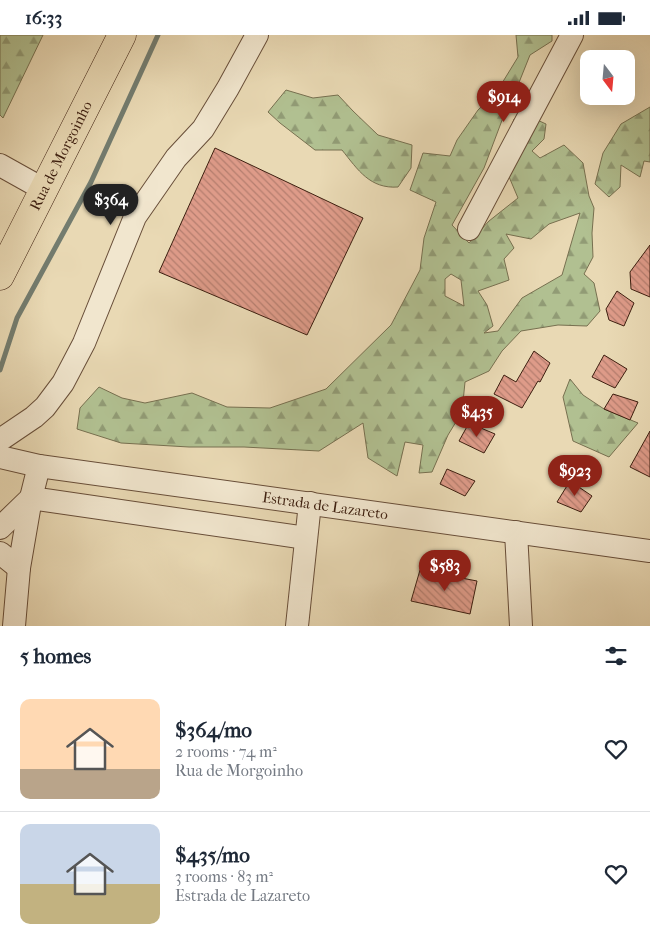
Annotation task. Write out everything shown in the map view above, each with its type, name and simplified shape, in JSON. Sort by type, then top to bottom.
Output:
[{"type":"main road","name":"Rua de Morgoinho","points":[[0,276],[122,35]]},
{"type":"street","points":[[0,440],[34,417],[54,396],[63,383],[84,343],[135,217],[176,158],[203,129],[257,35]]},
{"type":"street","points":[[469,229],[572,35]]},
{"type":"street","points":[[0,165],[43,189]]},
{"type":"street","name":"Estrada de Lazareto","points":[[0,457],[39,466],[650,551]]},
{"type":"street","points":[[14,626],[19,569],[31,498],[39,466]]},
{"type":"street","points":[[0,528],[31,498]]},
{"type":"street","points":[[31,498],[306,538]]},
{"type":"street","points":[[297,626],[310,503]]},
{"type":"street","points":[[516,532],[522,626]]},
{"type":"street","points":[[0,553],[19,569]]},
{"type":"green space","points":[[0,35],[43,35],[3,118],[0,115]]},
{"type":"green space","points":[[516,35],[552,35],[552,41],[530,55],[484,168],[452,225],[469,243],[489,221],[518,198],[507,172],[505,146],[514,119],[535,119],[546,124],[544,139],[532,151],[540,158],[564,145],[583,163],[589,196],[594,208],[593,257],[584,274],[594,283],[600,311],[587,326],[558,325],[521,331],[502,351],[489,371],[465,382],[462,412],[448,435],[432,472],[419,473],[423,445],[405,442],[397,476],[368,458],[363,423],[319,451],[121,443],[77,429],[80,408],[99,387],[122,398],[145,403],[192,393],[227,407],[270,408],[326,389],[391,325],[420,270],[424,238],[436,202],[410,190],[423,153],[450,156],[457,140],[478,110],[496,93],[518,57]],"holes":[[[580,213],[562,275],[522,298],[498,331],[484,333],[493,326],[487,305],[478,291],[509,280],[504,259],[514,248],[506,234],[531,239],[549,224]],[[451,274],[461,280],[464,306],[445,296],[445,279]]]},
{"type":"green space","points":[[286,90],[313,98],[338,95],[378,135],[412,145],[411,168],[398,187],[388,187],[372,181],[359,171],[342,150],[315,150],[280,123],[268,112]]},
{"type":"green space","points":[[650,107],[650,162],[644,161],[640,177],[621,165],[620,187],[609,197],[595,184],[603,153],[621,124]]},
{"type":"green space","points":[[570,379],[583,395],[604,409],[638,423],[609,457],[573,441],[563,397]]},
{"type":"building","points":[[215,148],[363,218],[307,335],[159,272]]},
{"type":"building","points":[[650,245],[650,297],[631,289],[630,272]]},
{"type":"building","points":[[617,291],[634,303],[624,326],[609,320],[606,309]]},
{"type":"building","points":[[534,351],[550,363],[540,382],[538,381],[522,408],[494,394],[504,375],[516,382]]},
{"type":"building","points":[[604,355],[627,369],[615,388],[592,377]]},
{"type":"building","points":[[613,394],[638,402],[630,420],[604,409]]},
{"type":"building","points":[[469,423],[495,434],[484,453],[459,441]]},
{"type":"building","points":[[650,431],[650,477],[630,467]]},
{"type":"building","points":[[447,469],[475,481],[465,496],[440,484]]},
{"type":"building","points":[[570,481],[592,496],[581,512],[557,502]]},
{"type":"building","points":[[420,570],[477,581],[470,614],[411,601]]},
{"type":"waterway","points":[[0,370],[17,318],[91,182],[158,35]]}]
